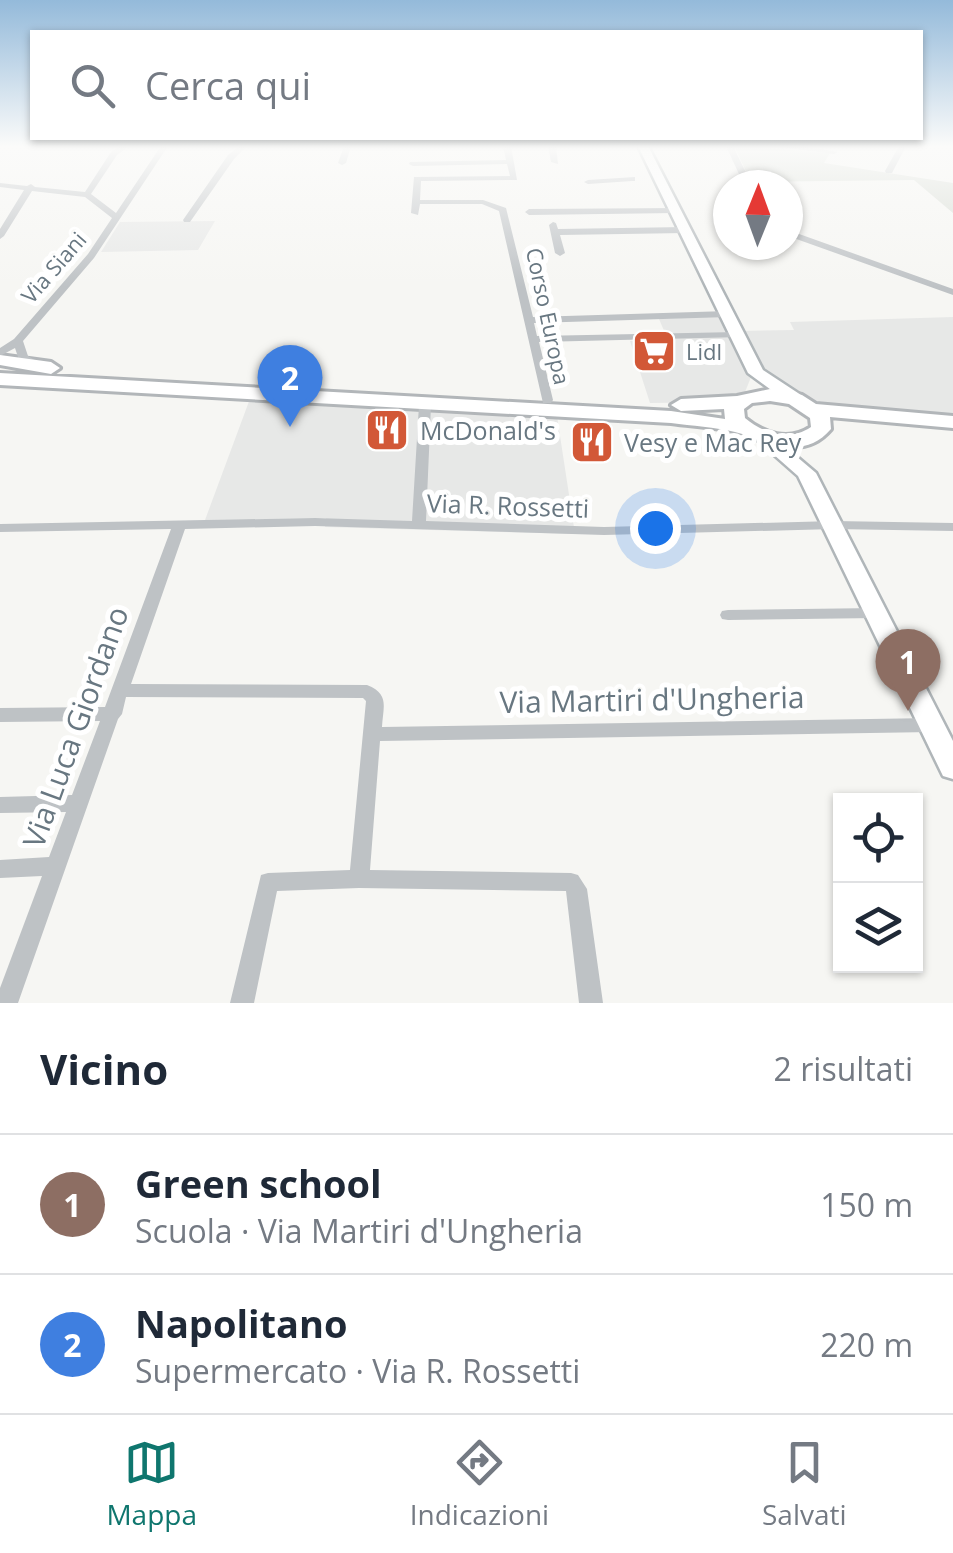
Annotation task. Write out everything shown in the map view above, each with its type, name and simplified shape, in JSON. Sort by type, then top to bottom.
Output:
[{"type":"main road","points":[[666,193],[756,373],[814,410],[953,422]]},
{"type":"main road","points":[[3,366],[664,406],[770,395],[794,399]]},
{"type":"main road","points":[[3,366],[425,405],[671,417],[741,426],[764,438],[806,473],[953,768]]},
{"type":"main road","points":[[741,426],[733,414],[756,373]]},
{"type":"main road","points":[[806,473],[813,436],[822,422],[814,410]]},
{"type":"main road","points":[[764,438],[788,441],[882,428],[953,432]]},
{"type":"street","points":[[0,236],[27,193]]},
{"type":"street","points":[[73,193],[87,195],[115,216]]},
{"type":"street","name":"Via Siani","points":[[3,366],[18,341],[91,256],[134,193]]},
{"type":"street","points":[[187,220],[207,193]]},
{"type":"street","name":"Corso Europa","points":[[417,193],[416,208],[483,202],[504,210],[547,400]]},
{"type":"street","points":[[530,212],[675,210]]},
{"type":"street","points":[[550,212],[560,253]]},
{"type":"street","points":[[554,232],[685,230]]},
{"type":"street","points":[[803,238],[953,292]]},
{"type":"street","points":[[531,320],[728,314]]},
{"type":"street","points":[[535,339],[738,335]]},
{"type":"street","points":[[18,341],[22,358],[38,366]]},
{"type":"street","points":[[419,524],[425,405]]},
{"type":"street","name":"Via R. Rossetti","points":[[0,528],[179,528],[315,522],[604,531],[834,525],[953,527]]},
{"type":"street","name":"Via Luca Giordano","points":[[6,1003],[179,528]]},
{"type":"street","points":[[728,615],[877,613]]},
{"type":"street","points":[[120,690],[367,692],[376,698],[359,879]]},
{"type":"street","points":[[0,714],[113,714]]},
{"type":"street","name":"Via Martiri d'Ungheria","points":[[372,734],[932,725]]},
{"type":"street","points":[[0,804],[80,803]]},
{"type":"street","points":[[0,870],[56,866]]},
{"type":"street","points":[[242,1003],[266,884],[273,880],[359,879],[574,884],[591,1003]]},
{"type":"shaded area","points":[[929,193],[953,193],[953,213]]},
{"type":"shaded area","points":[[215,221],[198,250],[101,252],[120,222]]},
{"type":"shaded area","points":[[726,316],[753,372],[743,397],[731,402],[650,403],[630,341],[668,340],[659,319]]},
{"type":"shaded area","points":[[953,317],[953,420],[816,408],[761,372],[740,331],[794,330],[790,322]]},
{"type":"shaded area","points":[[251,396],[557,416],[575,534],[325,527],[326,518],[205,520]]},
{"type":"place","name":"Lidl","points":[[654,351]]},
{"type":"place","name":"Napolitano","points":[[290,427]]},
{"type":"place","name":"McDonald's","points":[[387,430]]},
{"type":"place","name":"Vesy e Mac Rey","points":[[592,442]]},
{"type":"place","name":"Green school","points":[[908,711]]}]
